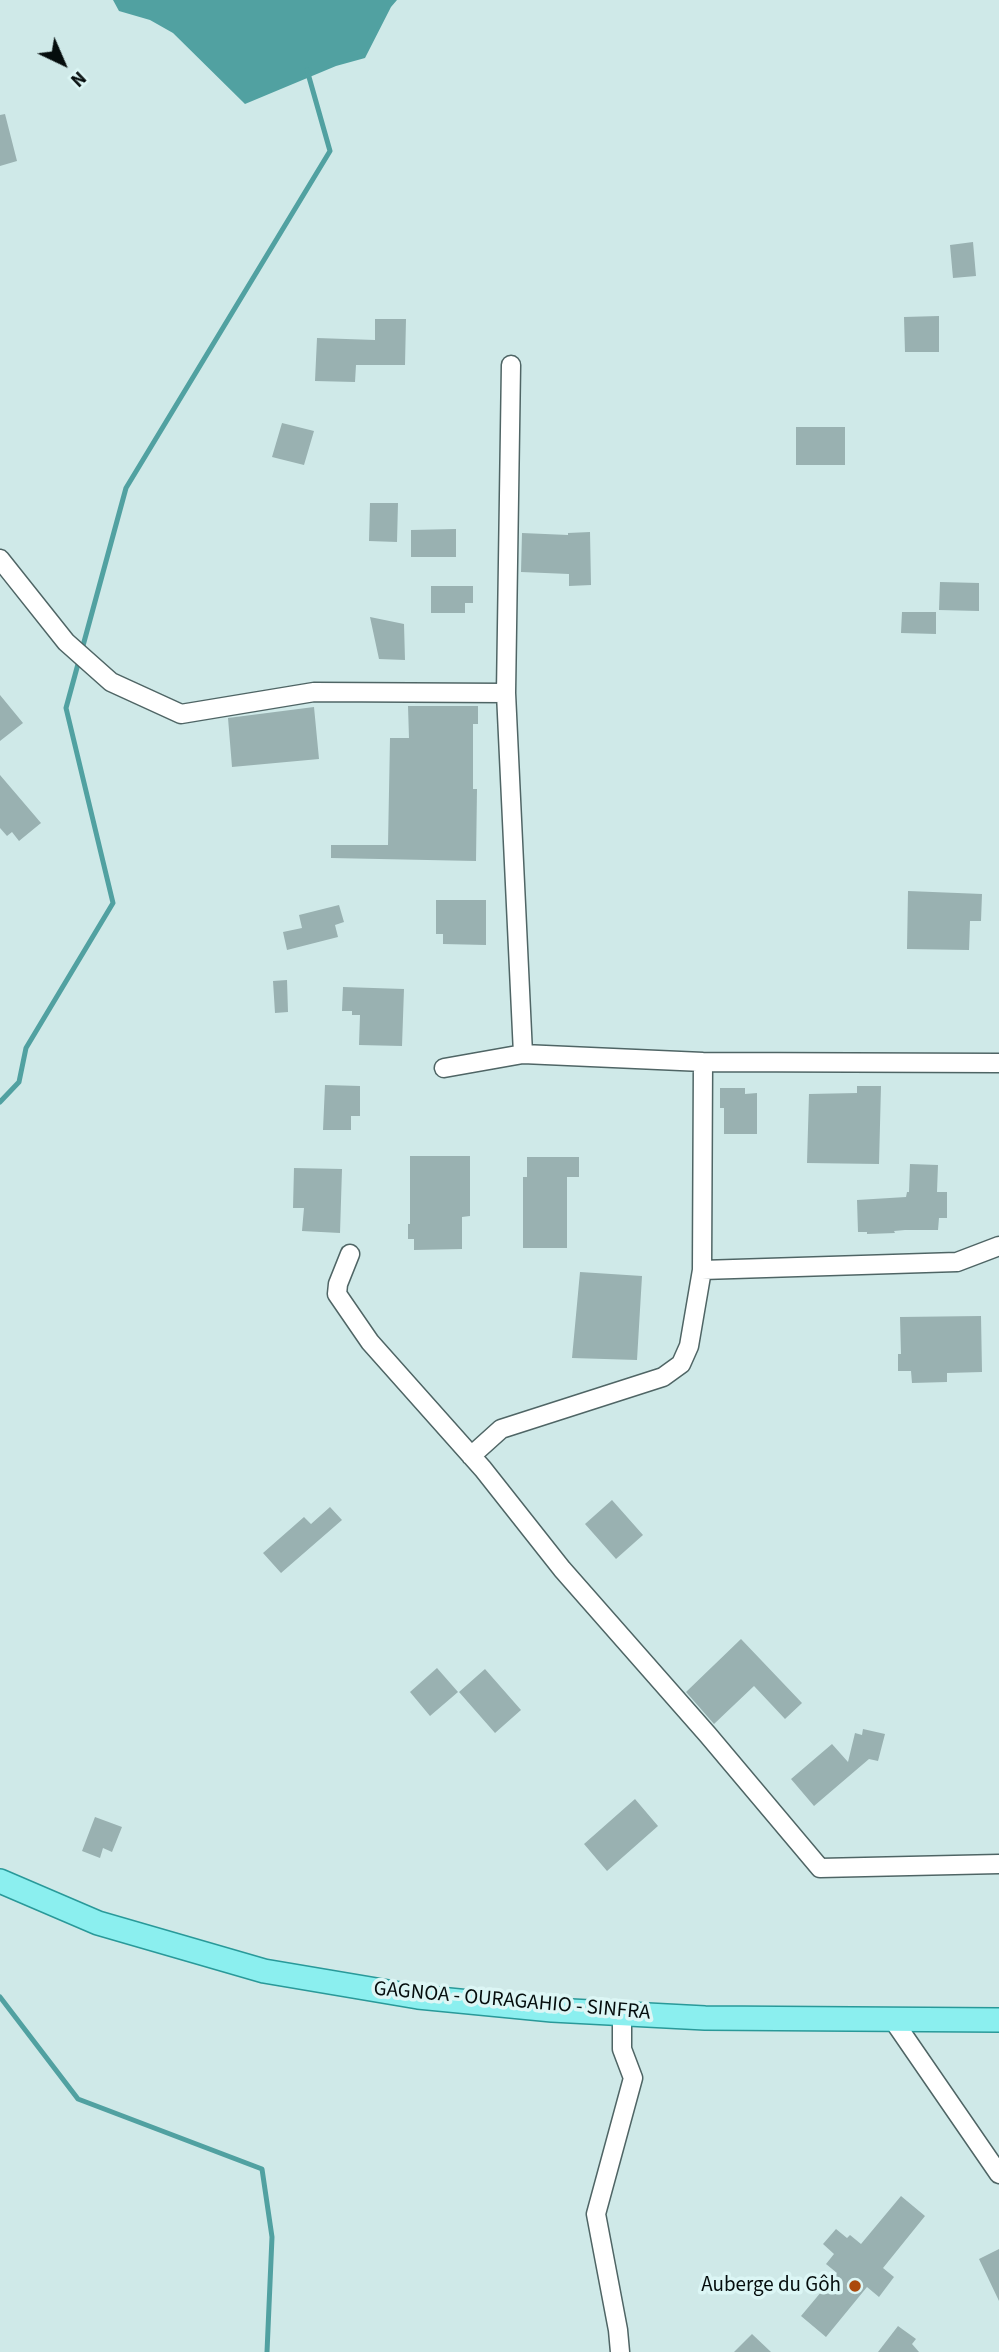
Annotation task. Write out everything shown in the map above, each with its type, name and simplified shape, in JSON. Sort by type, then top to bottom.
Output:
[{"type":"main road","name":"GAGNOA - OURAGAHIO - SINFRA","points":[[0,1881],[99,1923],[264,1971],[418,1997],[552,2010],[705,2018],[999,2020]]},
{"type":"street","points":[[511,365],[506,693],[523,1054]]},
{"type":"street","points":[[0,559],[66,642],[111,682],[181,714],[314,692],[506,693]]},
{"type":"street","points":[[444,1068],[523,1054],[703,1062],[999,1063]]},
{"type":"street","points":[[471,1456],[501,1429],[663,1377],[681,1364],[689,1346],[702,1270],[703,1062]]},
{"type":"street","points":[[702,1270],[957,1262],[999,1246]]},
{"type":"street","points":[[350,1254],[338,1284],[337,1294],[370,1342],[471,1456],[562,1569],[820,1868],[999,1864]]},
{"type":"street","points":[[620,2352],[596,2214],[634,2078],[622,2049],[622,2014]]},
{"type":"street","points":[[893,2020],[999,2174]]},
{"type":"water","points":[[113,0],[397,0],[365,58],[336,66],[245,104],[173,33],[150,20],[119,11]]},
{"type":"building","points":[[5,114],[17,161],[0,166],[0,115]]},
{"type":"building","points":[[973,242],[976,276],[953,278],[950,245]]},
{"type":"building","points":[[939,316],[939,352],[905,352],[904,317]]},
{"type":"building","points":[[375,319],[406,319],[405,365],[356,365],[355,382],[315,381],[317,338],[375,340]]},
{"type":"building","points":[[282,423],[314,431],[304,465],[272,457]]},
{"type":"building","points":[[796,427],[845,427],[845,465],[796,465]]},
{"type":"building","points":[[370,503],[398,503],[397,542],[369,541]]},
{"type":"building","points":[[456,529],[456,557],[411,557],[411,530]]},
{"type":"building","points":[[590,532],[591,585],[569,586],[569,574],[521,572],[522,533],[568,535]]},
{"type":"building","points":[[940,582],[979,583],[979,611],[939,610]]},
{"type":"building","points":[[431,586],[473,586],[473,603],[465,603],[465,613],[431,613]]},
{"type":"building","points":[[902,612],[936,612],[936,634],[901,633]]},
{"type":"building","points":[[370,617],[404,624],[405,660],[379,659]]},
{"type":"building","points":[[0,695],[23,723],[0,741]]},
{"type":"building","points":[[408,706],[478,706],[478,724],[473,724],[473,789],[477,789],[476,861],[331,858],[331,845],[388,845],[390,738],[409,738]]},
{"type":"building","points":[[314,707],[319,759],[232,767],[228,718]]},
{"type":"building","points":[[0,775],[41,823],[19,841],[12,832],[7,836],[0,828]]},
{"type":"building","points":[[908,891],[982,894],[981,921],[970,921],[969,950],[907,949]]},
{"type":"building","points":[[436,900],[486,900],[486,945],[443,944],[443,934],[436,934]]},
{"type":"building","points":[[339,905],[344,922],[335,925],[338,937],[287,950],[283,932],[302,928],[299,915]]},
{"type":"building","points":[[287,980],[288,1012],[275,1013],[273,981]]},
{"type":"building","points":[[343,987],[404,989],[402,1046],[359,1045],[360,1015],[352,1015],[352,1011],[342,1011]]},
{"type":"building","points":[[325,1085],[360,1086],[360,1116],[351,1116],[351,1130],[323,1130]]},
{"type":"building","points":[[857,1086],[881,1086],[879,1164],[807,1163],[809,1094],[857,1093]]},
{"type":"building","points":[[720,1088],[745,1088],[745,1094],[757,1093],[757,1134],[724,1134],[724,1108],[720,1108]]},
{"type":"building","points":[[410,1156],[470,1156],[470,1216],[462,1217],[462,1249],[414,1250],[414,1239],[408,1239]]},
{"type":"building","points":[[527,1157],[579,1157],[579,1177],[567,1177],[567,1248],[523,1248],[523,1177],[527,1177]]},
{"type":"building","points":[[910,1164],[938,1165],[937,1192],[947,1192],[947,1218],[939,1218],[938,1230],[867,1234],[858,1232],[857,1200],[906,1197],[909,1192]]},
{"type":"building","points":[[294,1168],[342,1169],[340,1233],[302,1231],[304,1208],[293,1208]]},
{"type":"building","points":[[580,1272],[642,1276],[637,1360],[572,1358]]},
{"type":"building","points":[[981,1316],[982,1372],[947,1373],[947,1382],[912,1383],[911,1371],[898,1371],[898,1354],[901,1354],[900,1317]]},
{"type":"building","points":[[612,1500],[643,1535],[616,1559],[585,1524]]},
{"type":"building","points":[[330,1507],[342,1520],[281,1573],[263,1553],[304,1517],[311,1524]]},
{"type":"building","points":[[741,1639],[802,1703],[785,1719],[754,1686],[714,1724],[686,1692]]},
{"type":"building","points":[[437,1668],[458,1692],[430,1716],[410,1692]]},
{"type":"building","points":[[485,1669],[521,1710],[495,1733],[459,1692]]},
{"type":"building","points":[[863,1729],[885,1734],[878,1761],[869,1759],[814,1806],[791,1779],[832,1744],[848,1762],[855,1733],[862,1735]]},
{"type":"building","points":[[635,1799],[658,1826],[607,1871],[584,1844]]},
{"type":"building","points":[[95,1817],[122,1827],[112,1852],[103,1848],[100,1858],[82,1851]]},
{"type":"building","points":[[901,2196],[925,2216],[883,2268],[894,2277],[879,2297],[867,2287],[826,2337],[801,2316],[837,2273],[826,2264],[834,2254],[823,2244],[836,2229],[861,2244]]},
{"type":"building","points":[[999,2249],[999,2301],[979,2259]]},
{"type":"building","points":[[898,2326],[916,2339],[912,2344],[919,2352],[878,2352]]},
{"type":"building","points":[[752,2334],[771,2352],[734,2352]]},
{"type":"waterway","points":[[0,1102],[19,1082],[26,1048],[113,903],[66,708],[126,488],[330,151],[307,70]]},
{"type":"waterway","points":[[0,1997],[78,2099],[262,2169],[272,2237],[267,2352]]},
{"type":"place","name":"Auberge du Gôh","points":[[855,2286]]}]
